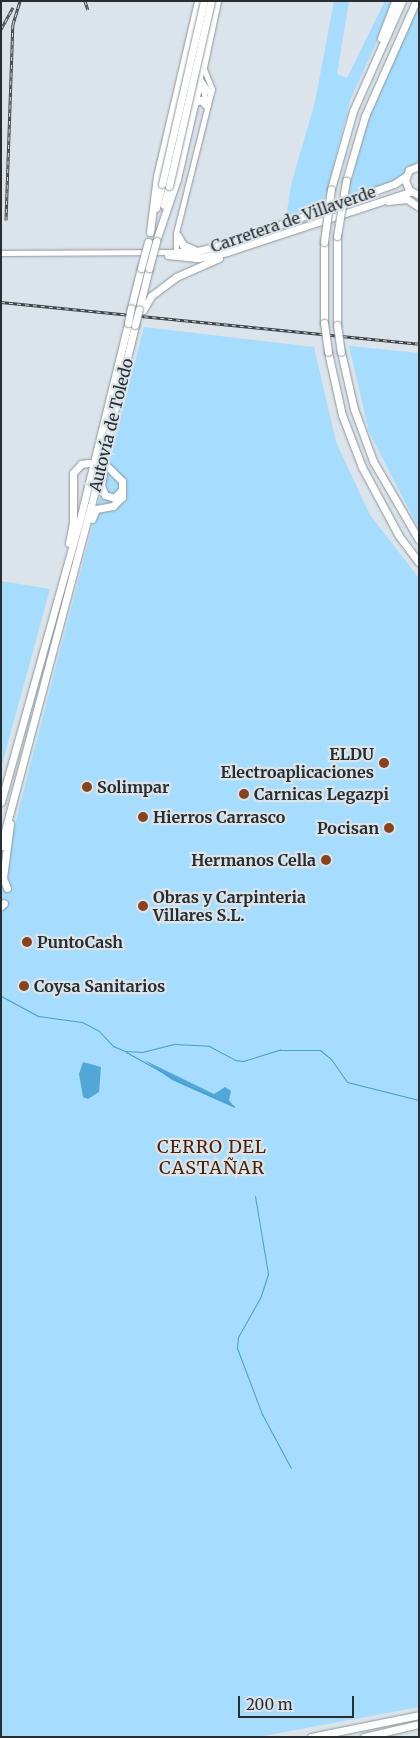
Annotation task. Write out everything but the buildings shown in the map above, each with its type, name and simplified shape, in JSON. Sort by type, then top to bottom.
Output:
[{"type":"highway","points":[[150,232],[157,176],[198,1]]},
{"type":"highway","name":"Autovía de Toledo","points":[[1,802],[149,268],[204,1]]},
{"type":"highway","name":"Autovía de Toledo","points":[[138,309],[141,268],[150,232],[166,185],[211,1]]},
{"type":"highway","points":[[203,67],[217,1]]},
{"type":"highway","points":[[394,1],[347,127],[331,189],[324,242],[324,323],[328,352],[342,415],[362,467],[399,536],[419,563]]},
{"type":"highway","points":[[367,77],[402,1]]},
{"type":"highway","points":[[416,1],[365,116],[346,181],[337,236],[337,325],[354,409],[373,461],[419,540]]},
{"type":"highway","points":[[156,240],[177,179],[198,87]]},
{"type":"highway","points":[[195,102],[201,100],[207,106]]},
{"type":"highway","name":"Carretera de Villaverde","points":[[176,252],[208,248],[394,184],[419,166]]},
{"type":"highway","points":[[406,176],[410,192],[419,195]]},
{"type":"highway","name":"Carretera de Villaverde","points":[[167,254],[183,257],[210,256],[264,241],[368,204],[410,192]]},
{"type":"highway","points":[[368,204],[404,198],[419,207]]},
{"type":"highway","points":[[176,238],[187,248],[208,248]]},
{"type":"highway","points":[[134,324],[138,309],[153,294],[183,273],[264,241]]},
{"type":"highway","points":[[176,252],[183,257]]},
{"type":"highway","name":"Autovía de Toledo","points":[[1,846],[108,443],[134,324]]},
{"type":"highway","points":[[108,443],[102,490],[114,498],[119,496],[123,487]]},
{"type":"highway","points":[[55,608],[73,523],[73,473],[81,464],[88,463]]},
{"type":"highway","points":[[80,547],[96,509],[117,504],[123,487],[119,475],[108,467]]},
{"type":"highway","points":[[72,505],[77,507],[84,503]]},
{"type":"highway","points":[[7,888],[3,878],[9,812]]},
{"type":"highway","points":[[396,1719],[419,1710]]},
{"type":"highway","points":[[311,1737],[419,1714]]},
{"type":"highway","points":[[364,1737],[419,1726]]},
{"type":"street","points":[[203,67],[198,87],[203,90],[207,106]]},
{"type":"street","points":[[1,253],[167,254],[176,252],[178,225],[212,89],[203,67]]},
{"type":"street","points":[[200,79],[209,88],[210,97]]},
{"type":"street","points":[[167,254],[176,238]]},
{"type":"shaded area","points":[[334,1],[349,1],[337,74],[347,78],[385,1],[391,1],[377,41],[351,98],[323,206],[286,218],[291,185],[315,102]]},
{"type":"shaded area","points":[[419,5],[419,164],[394,182],[348,198],[365,127]]},
{"type":"shaded area","points":[[144,327],[314,347],[336,442],[370,515],[419,578],[419,1707],[258,1737],[1,1737],[1,878]]},
{"type":"shaded area","points":[[349,346],[419,353],[419,529],[369,432]]},
{"type":"shaded area","points":[[1,581],[50,589],[1,768]]},
{"type":"shaded area","points":[[144,1060],[214,1094],[225,1087],[231,1091],[229,1100],[235,1108],[172,1080]]},
{"type":"shaded area","points":[[83,1062],[101,1067],[99,1092],[88,1099],[83,1097],[79,1074]]},
{"type":"waterway","points":[[1,996],[38,1016],[82,1022],[99,1031],[113,1046],[125,1051],[142,1052],[175,1044],[209,1046],[235,1060],[243,1061],[280,1050],[320,1050],[331,1059],[347,1082],[419,1100]]},
{"type":"waterway","points":[[126,1052],[182,1083],[234,1106]]},
{"type":"waterway","points":[[255,1196],[268,1274],[260,1298],[238,1337],[237,1348],[262,1414],[291,1468]]},
{"type":"railway","points":[[6,220],[13,24],[20,1]]},
{"type":"railway","points":[[85,1],[88,10]]},
{"type":"railway","points":[[1,29],[13,7]]},
{"type":"railway","points":[[1,302],[419,344]]},
{"type":"place","name":"ELDU Electroaplicaciones","points":[[384,763]]},
{"type":"place","name":"Solimpar","points":[[87,787]]},
{"type":"place","name":"Carnicas Legazpi","points":[[244,794]]},
{"type":"place","name":"Hierros Carrasco","points":[[143,817]]},
{"type":"place","name":"Pocisan","points":[[389,828]]},
{"type":"place","name":"Hermanos Cella","points":[[326,860]]},
{"type":"place","name":"Obras y Carpinteria Villares S.L.","points":[[143,906]]},
{"type":"place","name":"PuntoCash","points":[[27,942]]},
{"type":"place","name":"Coysa Sanitarios","points":[[24,986]]},
{"type":"district","name":"CERRO DEL CASTAÑAR","points":[[212,1158]]}]
